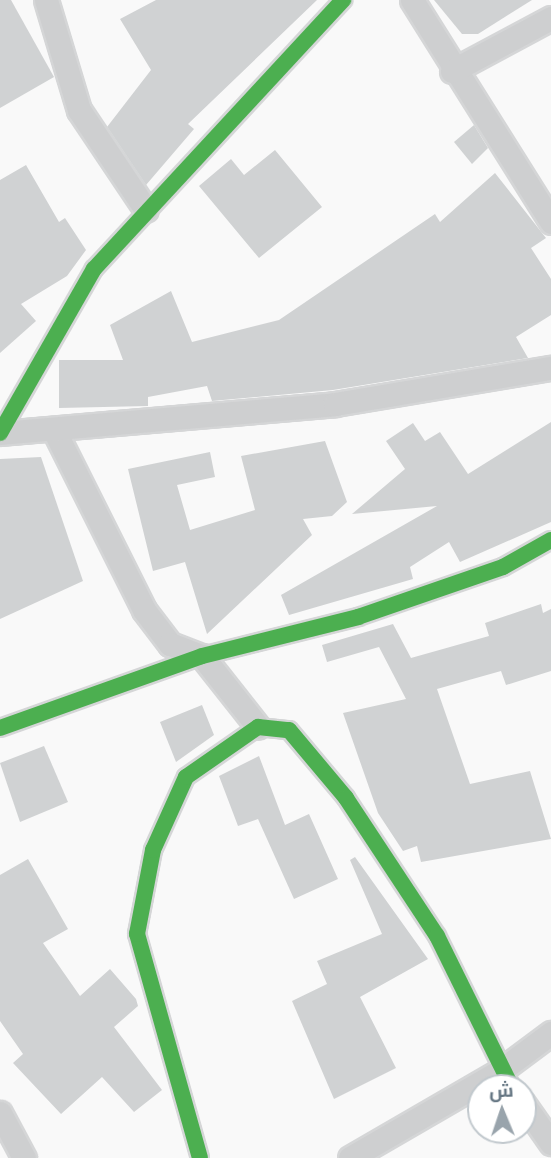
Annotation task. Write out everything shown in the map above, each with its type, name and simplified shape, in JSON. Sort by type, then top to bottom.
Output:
[{"type":"street","points":[[46,0],[79,110],[146,210]]},
{"type":"street","points":[[343,0],[146,210],[66,308],[0,433],[55,432],[335,404],[551,369]]},
{"type":"street","points":[[412,0],[452,71],[551,222]]},
{"type":"street","points":[[452,71],[551,18]]},
{"type":"street","points":[[55,432],[144,610],[170,643],[202,656],[258,727]]},
{"type":"street","points":[[0,728],[202,656],[358,617],[503,566],[551,540]]},
{"type":"street","points":[[200,1158],[137,934],[153,850],[186,776],[258,727],[289,730],[346,798],[437,936],[504,1074]]},
{"type":"street","points":[[511,1074],[551,1033]]},
{"type":"street","points":[[350,1158],[467,1099]]},
{"type":"street","points":[[0,1113],[24,1158]]},
{"type":"street","points":[[537,1123],[551,1143]]},
{"type":"building","points":[[0,0],[11,0],[54,77],[0,108]]},
{"type":"building","points":[[156,0],[317,0],[188,124],[194,129],[146,185],[107,127],[151,70],[120,19]]},
{"type":"building","points":[[434,0],[532,0],[478,34],[462,34]]},
{"type":"building","points":[[474,125],[488,148],[472,164],[454,142]]},
{"type":"building","points":[[275,150],[322,207],[259,258],[199,186],[231,159],[244,175]]},
{"type":"building","points":[[26,165],[59,222],[65,218],[86,250],[67,276],[21,304],[36,321],[0,353],[0,180]]},
{"type":"building","points":[[495,173],[546,238],[531,248],[551,279],[551,315],[516,337],[528,358],[333,390],[212,401],[207,386],[148,397],[148,406],[59,408],[59,360],[123,360],[110,325],[171,291],[192,342],[279,320],[435,214],[440,222]]},
{"type":"building","points":[[551,422],[551,522],[460,562],[449,542],[410,567],[413,579],[289,615],[281,595],[437,506],[352,514],[405,469],[386,441],[413,423],[425,441],[440,432],[468,474]]},
{"type":"building","points":[[325,441],[347,502],[332,516],[303,519],[312,535],[207,634],[185,562],[153,571],[128,469],[210,452],[215,477],[177,485],[190,530],[255,510],[241,456]]},
{"type":"building","points":[[41,457],[83,581],[0,619],[0,459]]},
{"type":"building","points":[[541,604],[543,613],[551,609],[551,671],[506,685],[501,671],[437,689],[470,784],[530,771],[551,839],[421,862],[417,846],[403,851],[378,813],[343,713],[406,699],[379,647],[327,662],[322,645],[393,624],[411,658],[489,636],[485,623]]},
{"type":"building","points":[[202,705],[214,735],[176,762],[160,722]]},
{"type":"building","points":[[44,746],[68,802],[20,822],[0,763]]},
{"type":"building","points":[[259,756],[285,825],[309,814],[338,879],[294,899],[258,819],[238,826],[219,776]]},
{"type":"building","points":[[355,857],[428,959],[360,997],[396,1068],[334,1099],[292,1001],[327,984],[317,961],[382,934],[350,860]]},
{"type":"building","points":[[28,859],[68,929],[43,943],[80,996],[110,969],[136,999],[138,1006],[114,1027],[162,1090],[134,1112],[102,1077],[61,1114],[13,1063],[23,1054],[0,1021],[0,875]]},
{"type":"traffic: fast","points":[[0,433],[94,269],[343,0]]},
{"type":"traffic: fast","points":[[0,728],[202,656],[358,617],[503,567],[551,540]]},
{"type":"traffic: fast","points":[[200,1158],[137,934],[153,850],[186,777],[258,727],[289,730],[346,798],[437,936],[505,1074]]}]
